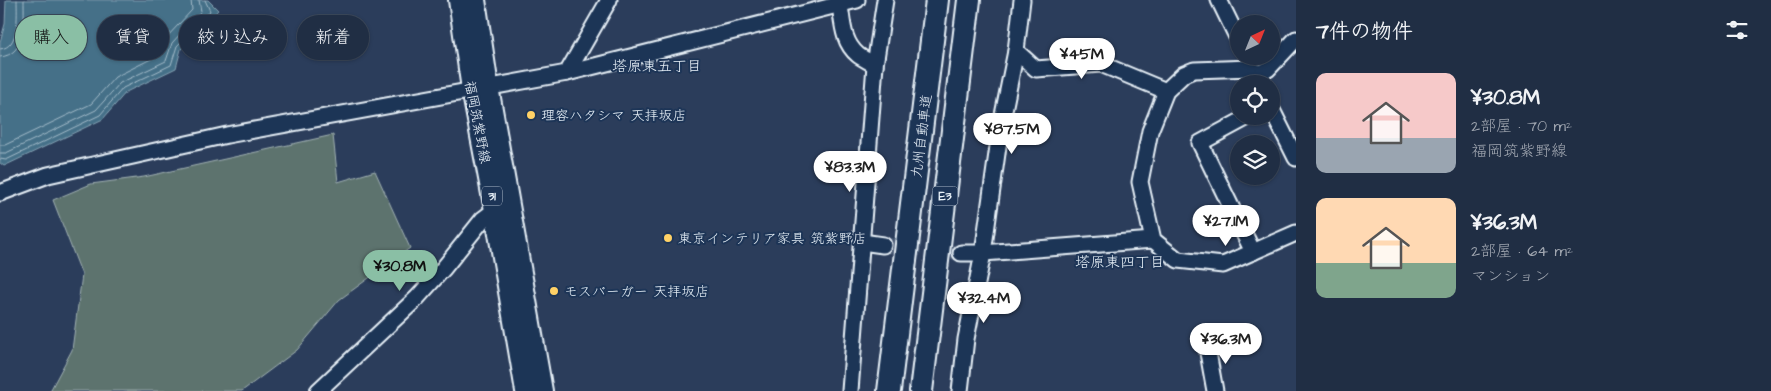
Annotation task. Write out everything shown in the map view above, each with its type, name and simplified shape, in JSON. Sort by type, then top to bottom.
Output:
[{"type":"highway","name":"九州自動車道","points":[[889,391],[937,0]]},
{"type":"highway","name":"E3","points":[[921,391],[969,0]]},
{"type":"main road","name":"福岡筑紫野線","points":[[459,0],[480,88],[542,391]]},
{"type":"main road","name":"福岡筑紫野線","points":[[475,0],[480,88],[495,210],[526,391]]},
{"type":"street","points":[[566,74],[609,0]]},
{"type":"street","points":[[0,193],[48,175],[226,135],[566,74],[840,2],[857,0]]},
{"type":"street","points":[[850,391],[875,64],[885,0]]},
{"type":"street","points":[[960,391],[966,339],[983,253],[1000,125],[1016,51],[1022,0]]},
{"type":"street","points":[[1219,0],[1230,23]]},
{"type":"street","points":[[840,2],[843,29],[848,43],[857,54],[875,64]]},
{"type":"street","points":[[1296,39],[1268,68],[1253,71],[1194,70],[1184,74],[1166,90],[1150,131],[1140,177],[1152,240],[1178,260],[1223,265],[1296,233]]},
{"type":"street","points":[[1016,51],[1036,69],[1101,64],[1166,90]]},
{"type":"street","points":[[1233,125],[1200,142],[1253,252]]},
{"type":"street","points":[[1280,125],[1296,158]]},
{"type":"street","points":[[318,391],[416,298],[443,269],[483,219],[495,210]]},
{"type":"street","points":[[961,253],[1152,240]]},
{"type":"street","points":[[862,242],[883,245]]},
{"type":"street","points":[[1207,347],[1215,391]]},
{"type":"green space","points":[[333,135],[338,182],[375,171],[410,248],[339,300],[297,350],[242,391],[50,391],[72,350],[82,275],[53,200],[91,184],[144,177]]},
{"type":"water","points":[[6,0],[208,0],[218,10],[213,15],[179,15],[179,57],[176,68],[126,92],[103,119],[4,166],[0,163],[0,42],[5,24]]},
{"type":"tunnel","points":[[883,245],[961,253]]},
{"type":"place","name":"理容ハタシマ 天拝坂店","points":[[531,115]]},
{"type":"place","name":"東京インテリア家具 筑紫野店","points":[[668,238]]},
{"type":"place","name":"モスバーガー 天拝坂店","points":[[554,291]]},
{"type":"district","name":"塔原東五丁目","points":[[657,66]]},
{"type":"district","name":"塔原東四丁目","points":[[1120,262]]}]
